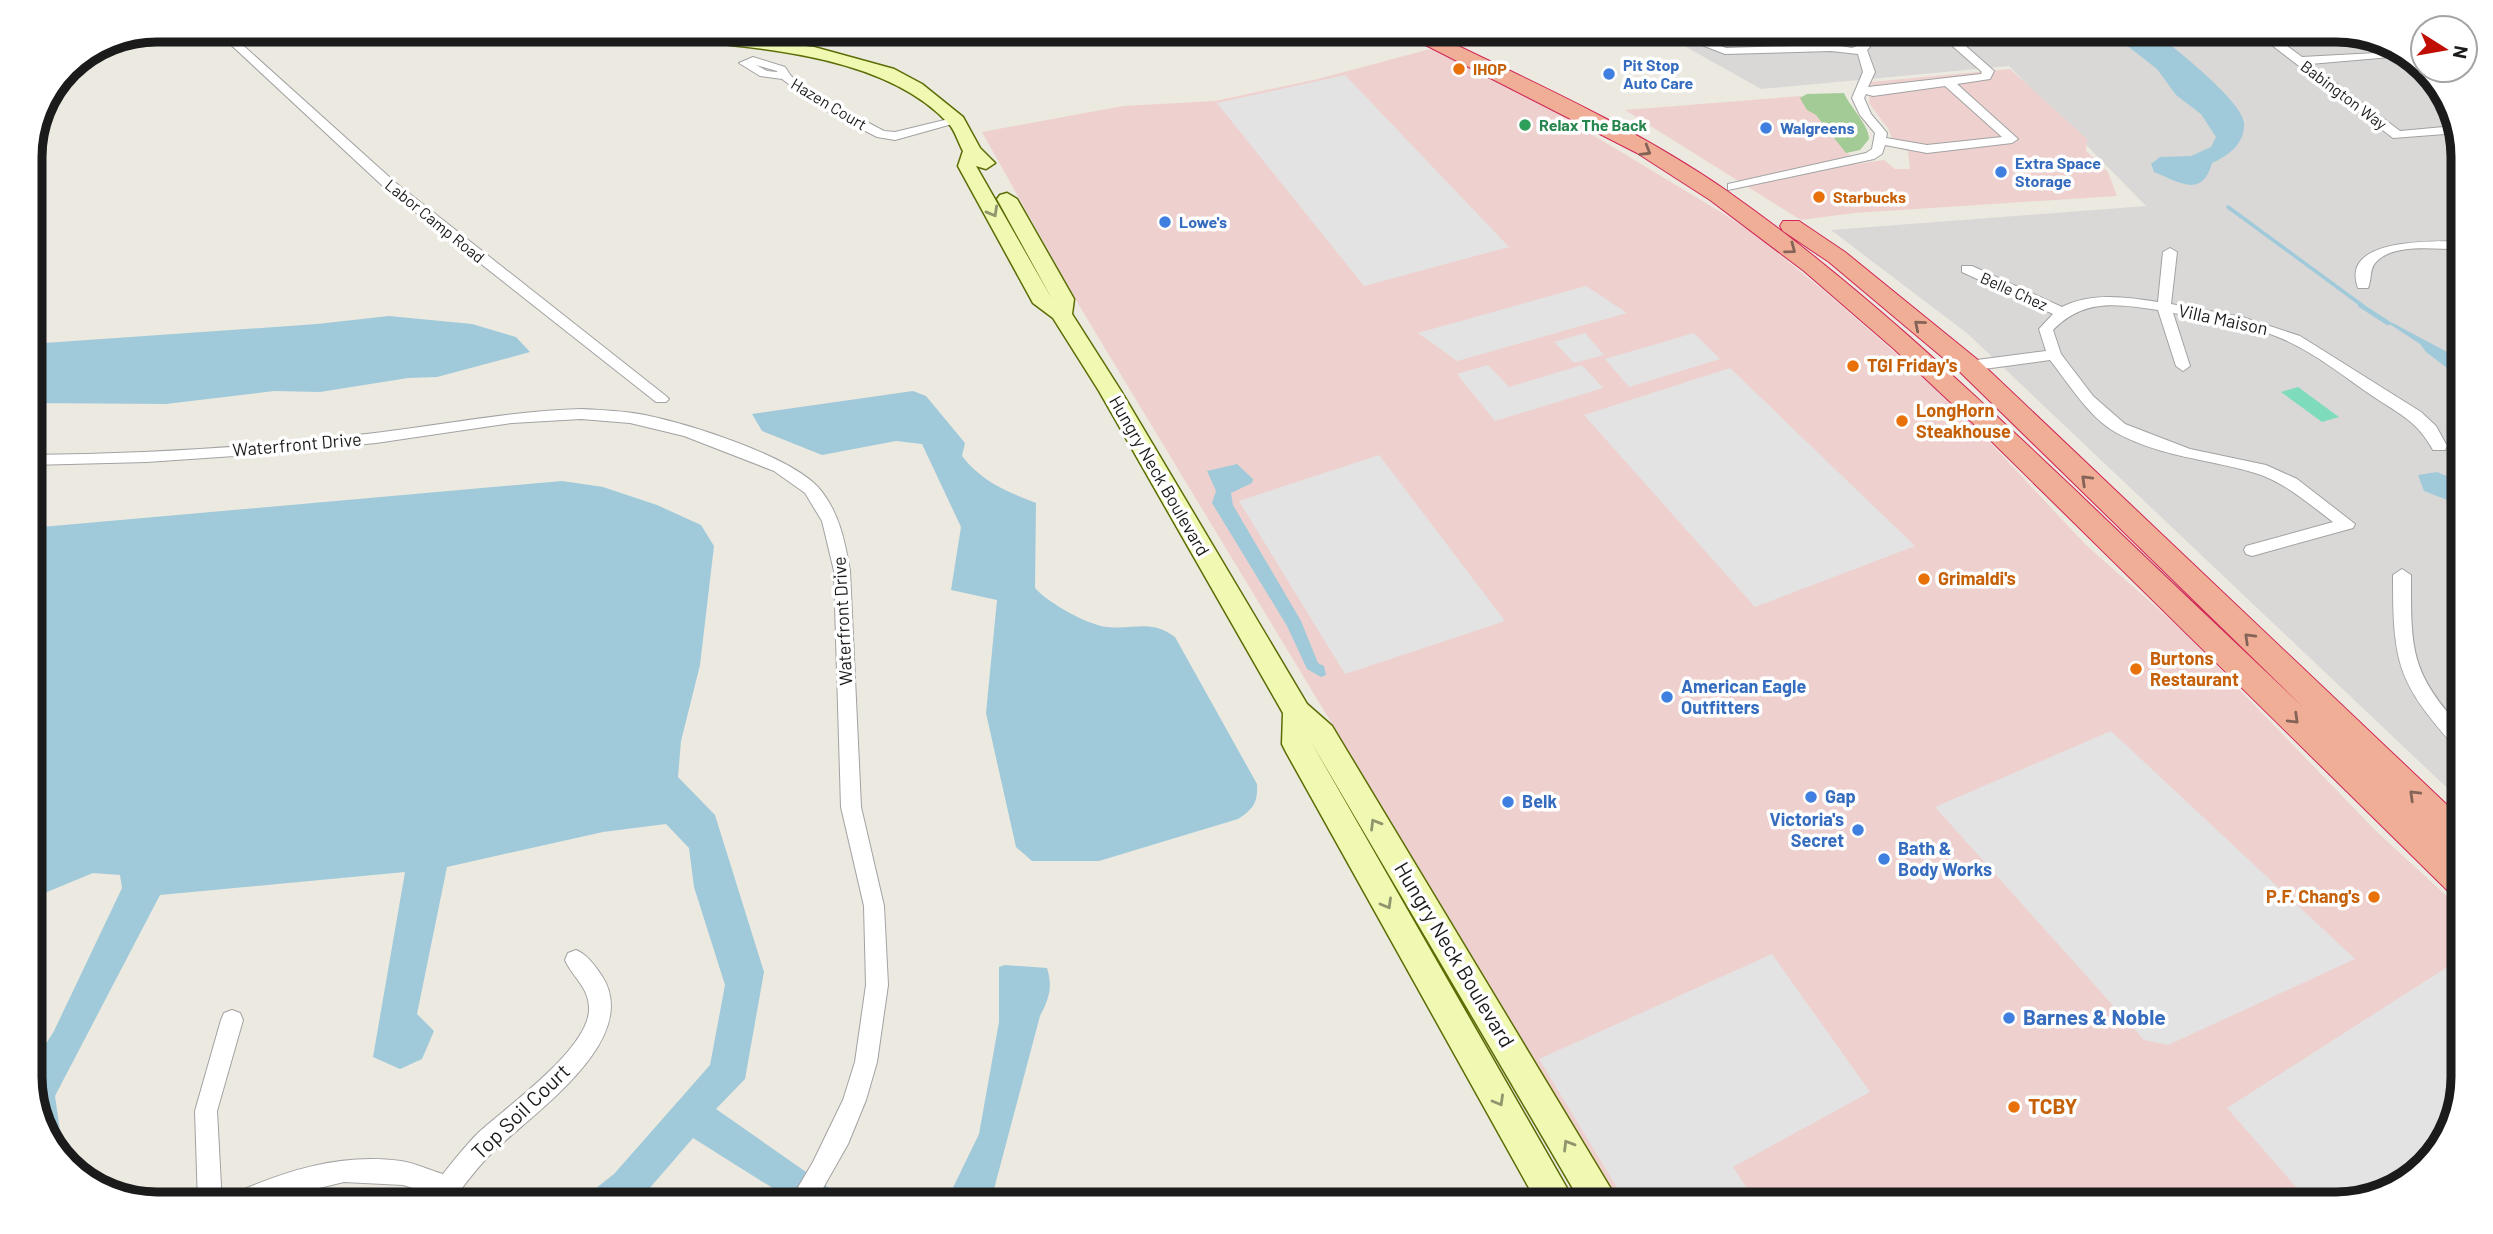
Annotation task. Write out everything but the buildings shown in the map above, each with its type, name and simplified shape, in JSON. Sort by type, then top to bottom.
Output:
[{"type":"highway","points":[[1436,42],[1557,100],[1633,143],[1716,194],[1805,259],[1946,382],[2451,871]]},
{"type":"highway","points":[[1471,42],[1650,133],[1837,257],[1969,366],[2451,830]]},
{"type":"main road","name":"Hungry Neck Boulevard","points":[[715,42],[764,44]]},
{"type":"main road","name":"Hungry Neck Boulevard","points":[[758,42],[814,52],[888,74],[916,88],[957,121],[972,151],[967,166],[1044,303],[1061,314],[1136,434],[1297,712],[1322,734],[1594,1192]]},
{"type":"main road","name":"Hungry Neck Boulevard","points":[[1297,712],[1296,744],[1551,1192]]},
{"type":"street","name":"Labor Camp Road","points":[[233,42],[391,186],[661,399]]},
{"type":"street","points":[[1701,42],[1725,51],[1812,47],[1825,42]]},
{"type":"street","points":[[1836,42],[1869,72]]},
{"type":"street","points":[[1850,42],[1868,42]]},
{"type":"street","points":[[1850,42],[1861,44]]},
{"type":"street","points":[[1859,93],[1986,77],[1988,71],[1958,42]]},
{"type":"street","name":"Babington Way","points":[[2274,42],[2397,135],[2448,131]]},
{"type":"street","points":[[1732,187],[1870,156],[1878,151],[1882,141],[1881,133],[1866,115],[1859,93],[1869,72],[1861,44]]},
{"type":"street","points":[[2300,61],[2388,54]]},
{"type":"street","name":"Hazen Court","points":[[783,76],[829,107],[881,134],[895,136],[957,121]]},
{"type":"street","points":[[1882,141],[1927,149],[2011,139],[1948,82]]},
{"type":"street","points":[[2363,285],[2361,270],[2368,260],[2380,251],[2400,247],[2451,249]]},
{"type":"street","points":[[2170,252],[2164,308],[2183,366]]},
{"type":"street","name":"Belle Chez","points":[[1967,269],[2061,312]]},
{"type":"street","name":"Villa Maison","points":[[2061,312],[2087,302],[2112,301],[2249,322],[2284,333],[2319,352],[2428,426],[2440,446]]},
{"type":"street","points":[[2061,312],[2046,329],[2054,355],[2088,399],[2120,428],[2187,454],[2260,469],[2291,483],[2347,524],[2252,550]]},
{"type":"street","points":[[1969,366],[2054,355]]},
{"type":"street","name":"Waterfront Drive","points":[[42,459],[285,448],[379,439],[563,414],[615,416],[685,430],[774,464],[809,485],[828,510],[837,533],[841,558],[851,807],[855,840],[874,904],[877,964],[874,1032],[858,1096],[838,1144],[809,1192]]},
{"type":"street","points":[[2402,575],[2406,666],[2421,696],[2451,730]]},
{"type":"street","name":"Top Soil Court","points":[[455,1192],[484,1143],[564,1074],[594,1030],[599,990],[576,960]]},
{"type":"street","points":[[209,1192],[206,1111],[232,1020]]},
{"type":"street","points":[[263,1192],[277,1186],[344,1170],[404,1172],[447,1192]]},
{"type":"shaded area","points":[[1679,42],[2336,42],[2358,44],[2387,54],[2409,68],[2409,84],[2424,84],[2445,120],[2451,149],[2451,792],[1968,334],[1831,230],[2146,206],[2009,66],[1761,89]]},
{"type":"shaded area","points":[[1430,49],[1443,52],[1518,90],[1753,233],[1952,402],[2086,545],[2182,630],[2376,831],[2451,900],[2449,1099],[2439,1128],[2422,1153],[2394,1177],[2366,1188],[2336,1192],[1608,1192],[1398,833],[1083,312],[982,132],[1123,106],[1215,101],[1318,79]]},
{"type":"shaded area","points":[[2010,69],[2087,139],[2086,151],[2108,172],[2117,196],[1854,213],[1801,220],[1625,110],[1801,96],[1857,164],[1884,160],[1895,169],[1910,169],[1908,151],[1895,147],[1889,130],[1869,103],[1871,82]]},
{"type":"shaded area","points":[[1345,75],[1509,247],[1364,286],[1217,103]]},
{"type":"shaded area","points":[[1586,286],[1627,313],[1457,361],[1418,333]]},
{"type":"shaded area","points":[[1585,333],[1604,355],[1574,363],[1554,342]]},
{"type":"shaded area","points":[[1694,333],[1720,359],[1629,387],[1605,359]]},
{"type":"shaded area","points":[[1488,365],[1509,387],[1582,365],[1603,388],[1495,421],[1457,374]]},
{"type":"shaded area","points":[[1730,368],[1915,546],[1755,607],[1584,415]]},
{"type":"shaded area","points":[[1379,455],[1505,621],[1345,674],[1239,501]]},
{"type":"shaded area","points":[[2111,731],[2355,959],[2168,1045],[2144,1040],[1935,807]]},
{"type":"shaded area","points":[[1772,954],[1870,1092],[1733,1167],[1749,1192],[1620,1192],[1539,1059]]},
{"type":"shaded area","points":[[2451,965],[2451,1077],[2445,1114],[2432,1141],[2394,1177],[2351,1191],[2300,1192],[2227,1108]]},
{"type":"green space","points":[[1844,93],[1866,128],[1869,139],[1860,150],[1846,153],[1816,115],[1807,110],[1800,98],[1807,94]]},
{"type":"green space","points":[[2298,387],[2339,417],[2322,422],[2281,392]]},
{"type":"water","points":[[2122,42],[2167,42],[2232,101],[2244,123],[2239,143],[2224,157],[2212,163],[2208,174],[2196,184],[2181,183],[2154,172],[2151,164],[2160,157],[2191,156],[2211,147],[2216,137],[2201,114],[2176,95],[2157,69]]},
{"type":"water","points":[[389,316],[472,324],[516,337],[530,352],[437,377],[408,378],[320,392],[274,391],[166,404],[42,403],[42,343],[317,324]]},
{"type":"water","points":[[2391,322],[2447,352],[2451,356],[2451,371],[2426,352],[2420,344],[2388,323]]},
{"type":"water","points":[[913,391],[926,396],[965,443],[962,456],[969,465],[1005,490],[1036,503],[1035,588],[1041,594],[1089,622],[1117,628],[1158,628],[1175,637],[1257,784],[1257,796],[1251,809],[1238,819],[1099,861],[1032,861],[1016,847],[986,713],[997,600],[951,590],[961,527],[922,444],[896,441],[822,455],[762,431],[752,414]]},
{"type":"water","points":[[1237,464],[1253,479],[1252,483],[1231,493],[1233,505],[1301,621],[1318,663],[1324,666],[1326,675],[1321,677],[1307,669],[1287,626],[1212,503],[1216,491],[1207,471]]},
{"type":"water","points":[[2437,472],[2451,478],[2451,501],[2424,491],[2418,475]]},
{"type":"water","points":[[562,481],[603,487],[657,505],[701,525],[714,546],[700,665],[681,741],[678,777],[715,815],[764,972],[745,1079],[716,1109],[835,1192],[779,1192],[693,1138],[646,1192],[591,1192],[614,1174],[710,1065],[725,985],[694,887],[689,848],[666,824],[603,832],[447,867],[417,1014],[434,1031],[422,1059],[400,1069],[373,1057],[405,872],[160,895],[55,1096],[62,1142],[44,1099],[42,1050],[54,1031],[122,888],[120,875],[93,873],[42,894],[42,527]]},
{"type":"water","points":[[1005,965],[1047,968],[1050,981],[1048,998],[1040,1016],[993,1192],[951,1192],[979,1134],[999,1022],[999,967]]},
{"type":"waterway","points":[[2228,207],[2363,306]]},
{"type":"waterway","points":[[2360,305],[2388,323]]},
{"type":"place","name":"IHOP","points":[[1459,69]]},
{"type":"place","name":"Pit Stop Auto Care","points":[[1609,74]]},
{"type":"place","name":"Relax The Back","points":[[1525,125]]},
{"type":"place","name":"Walgreens","points":[[1766,128]]},
{"type":"place","name":"Extra Space Storage","points":[[2001,172]]},
{"type":"place","name":"Starbucks","points":[[1819,197]]},
{"type":"place","name":"Lowe's","points":[[1165,222]]},
{"type":"place","name":"TGI Friday's","points":[[1853,366]]},
{"type":"place","name":"LongHorn Steakhouse","points":[[1902,421]]},
{"type":"place","name":"Grimaldi's","points":[[1924,579]]},
{"type":"place","name":"Burtons Restaurant","points":[[2136,669]]},
{"type":"place","name":"American Eagle Outfitters","points":[[1667,697]]},
{"type":"place","name":"Gap","points":[[1811,797]]},
{"type":"place","name":"Belk","points":[[1508,802]]},
{"type":"place","name":"Victoria's Secret","points":[[1858,830]]},
{"type":"place","name":"Bath & Body Works","points":[[1884,859]]},
{"type":"place","name":"P.F. Chang's","points":[[2374,897]]},
{"type":"place","name":"Barnes & Noble","points":[[2009,1018]]},
{"type":"place","name":"TCBY","points":[[2014,1107]]}]
